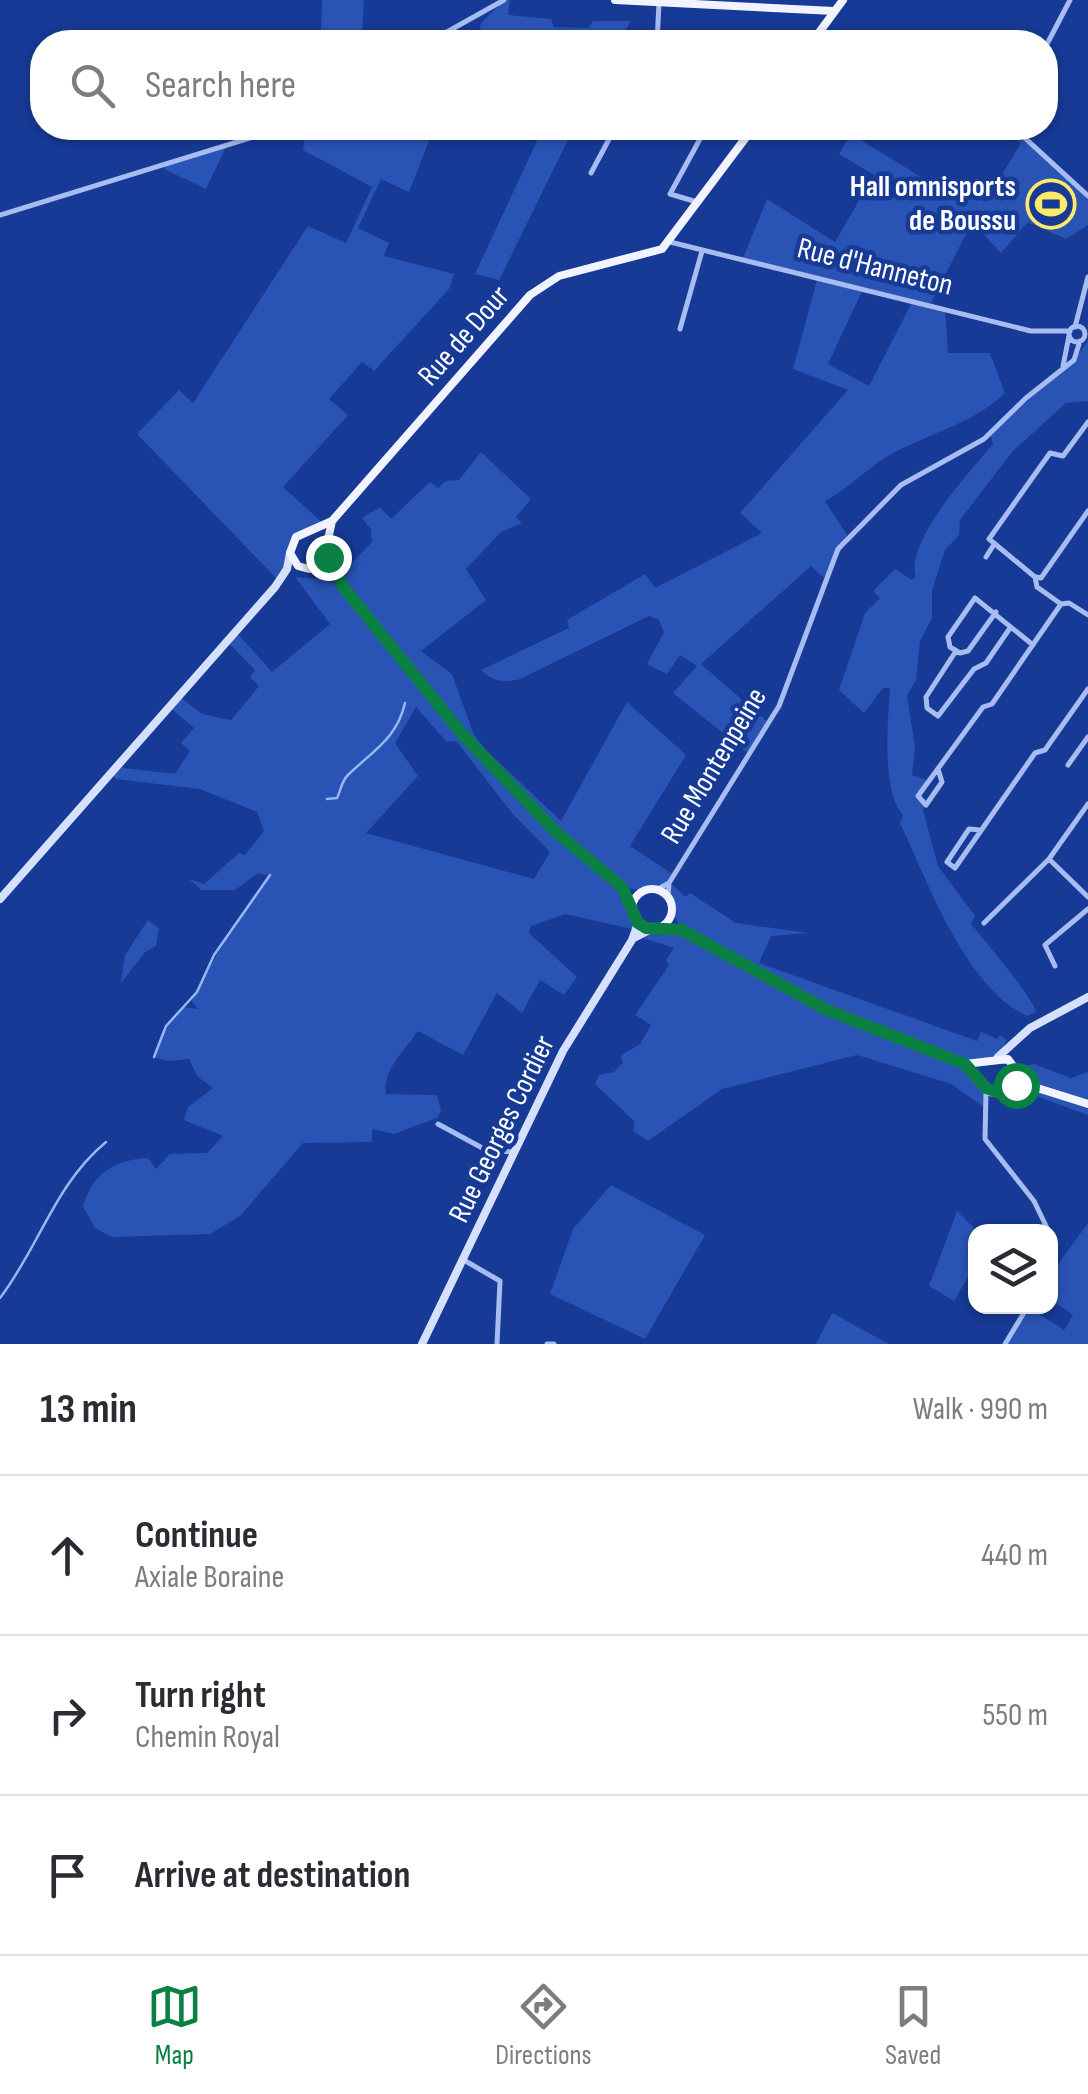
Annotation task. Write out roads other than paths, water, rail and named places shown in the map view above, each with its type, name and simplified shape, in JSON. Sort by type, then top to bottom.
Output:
[{"type":"main road","points":[[614,0],[834,11]]},
{"type":"main road","points":[[821,30],[842,0]]},
{"type":"main road","points":[[670,242],[744,140]]},
{"type":"main road","name":"Rue de Dour","points":[[312,532],[332,521],[539,287],[559,276],[659,251],[670,242]]},
{"type":"main road","name":"Rue de Dour","points":[[326,549],[332,521]]},
{"type":"main road","points":[[344,588],[326,549],[312,532],[296,536],[290,552],[306,569],[324,573],[344,588],[492,768],[556,832],[622,887],[638,923],[653,929],[682,930]]},
{"type":"main road","points":[[306,569],[319,566],[326,549]]},
{"type":"main road","points":[[622,887],[658,889],[668,896],[671,914],[682,930],[814,1004],[965,1064],[984,1083],[1007,1092],[1034,1087]]},
{"type":"main road","points":[[632,904],[642,890]]},
{"type":"main road","points":[[653,929],[671,914]]},
{"type":"main road","points":[[965,1064],[994,1058],[1017,1070],[1034,1087],[1088,1104]]},
{"type":"main road","points":[[984,1083],[983,1068],[994,1058]]},
{"type":"main road","points":[[1007,1092],[1017,1070]]},
{"type":"street","points":[[450,30],[504,0]]},
{"type":"street","points":[[1054,30],[1070,0]]},
{"type":"street","points":[[658,30],[659,3]]},
{"type":"street","points":[[0,216],[244,140]]},
{"type":"street","points":[[592,174],[609,140]]},
{"type":"street","points":[[699,140],[670,194],[700,202]]},
{"type":"street","points":[[1027,140],[1088,196]]},
{"type":"street","name":"Rue d'Hanneton","points":[[670,242],[1050,334],[1071,331]]},
{"type":"street","points":[[680,329],[702,251]]},
{"type":"street","points":[[1061,369],[1064,347],[1088,277]]},
{"type":"street","points":[[1071,331],[1086,334]]},
{"type":"street","points":[[1071,331],[1080,341]]},
{"type":"street","points":[[1050,334],[1064,347]]},
{"type":"street","name":"Rue Montenpeine","points":[[668,896],[669,883],[779,706],[838,549],[901,485],[980,442],[1074,360],[1086,334]]},
{"type":"street","points":[[986,557],[993,546],[991,533],[1050,453],[1062,456],[1088,422]]},
{"type":"street","points":[[993,546],[1041,578],[1088,511]]},
{"type":"street","points":[[0,899],[275,587],[287,569],[290,552]]},
{"type":"street","points":[[275,587],[306,569]]},
{"type":"street","points":[[1035,577],[1036,586],[1061,604]]},
{"type":"street","points":[[996,612],[968,651],[950,647],[948,637],[975,598],[996,612],[1033,645]]},
{"type":"street","points":[[938,769],[942,782],[926,805],[918,796],[938,769],[1033,645],[1061,604],[1069,602],[1088,616]]},
{"type":"street","points":[[956,651],[926,697],[927,708],[938,716],[974,669],[986,664],[1010,628]]},
{"type":"street","points":[[980,830],[969,830],[948,862],[955,868],[1035,752],[1045,750],[1088,689]]},
{"type":"street","points":[[1068,766],[1088,736]]},
{"type":"street","points":[[984,922],[1049,858],[1088,804]]},
{"type":"street","points":[[1049,858],[1088,897]]},
{"type":"street","name":"Rue Montenpeine","points":[[658,889],[669,883]]},
{"type":"street","points":[[1056,966],[1045,946],[1088,909]]},
{"type":"street","name":"Rue Georges Cordier","points":[[422,1344],[563,1051],[632,940],[638,923]]},
{"type":"street","name":"Rue Georges Cordier","points":[[632,940],[653,929]]},
{"type":"street","points":[[994,1058],[1030,1028],[1088,997]]},
{"type":"street","points":[[1016,1042],[1017,1070]]},
{"type":"street","points":[[984,1083],[984,1140],[1034,1202],[1045,1224]]},
{"type":"street","points":[[987,1109],[1007,1092]]},
{"type":"street","points":[[438,1124],[486,1150],[514,1152]]},
{"type":"street","points":[[462,1259],[500,1281],[497,1344]]},
{"type":"street","points":[[1005,1344],[1023,1314]]},
{"type":"waterway","points":[[327,799],[337,798],[347,776],[389,736],[405,703]]},
{"type":"waterway","points":[[154,1057],[166,1026],[197,992],[214,955],[270,875]]},
{"type":"waterway","points":[[0,1298],[60,1196],[106,1142]]},
{"type":"place","name":"Hall omnisports de Boussu","points":[[1051,204]]}]
